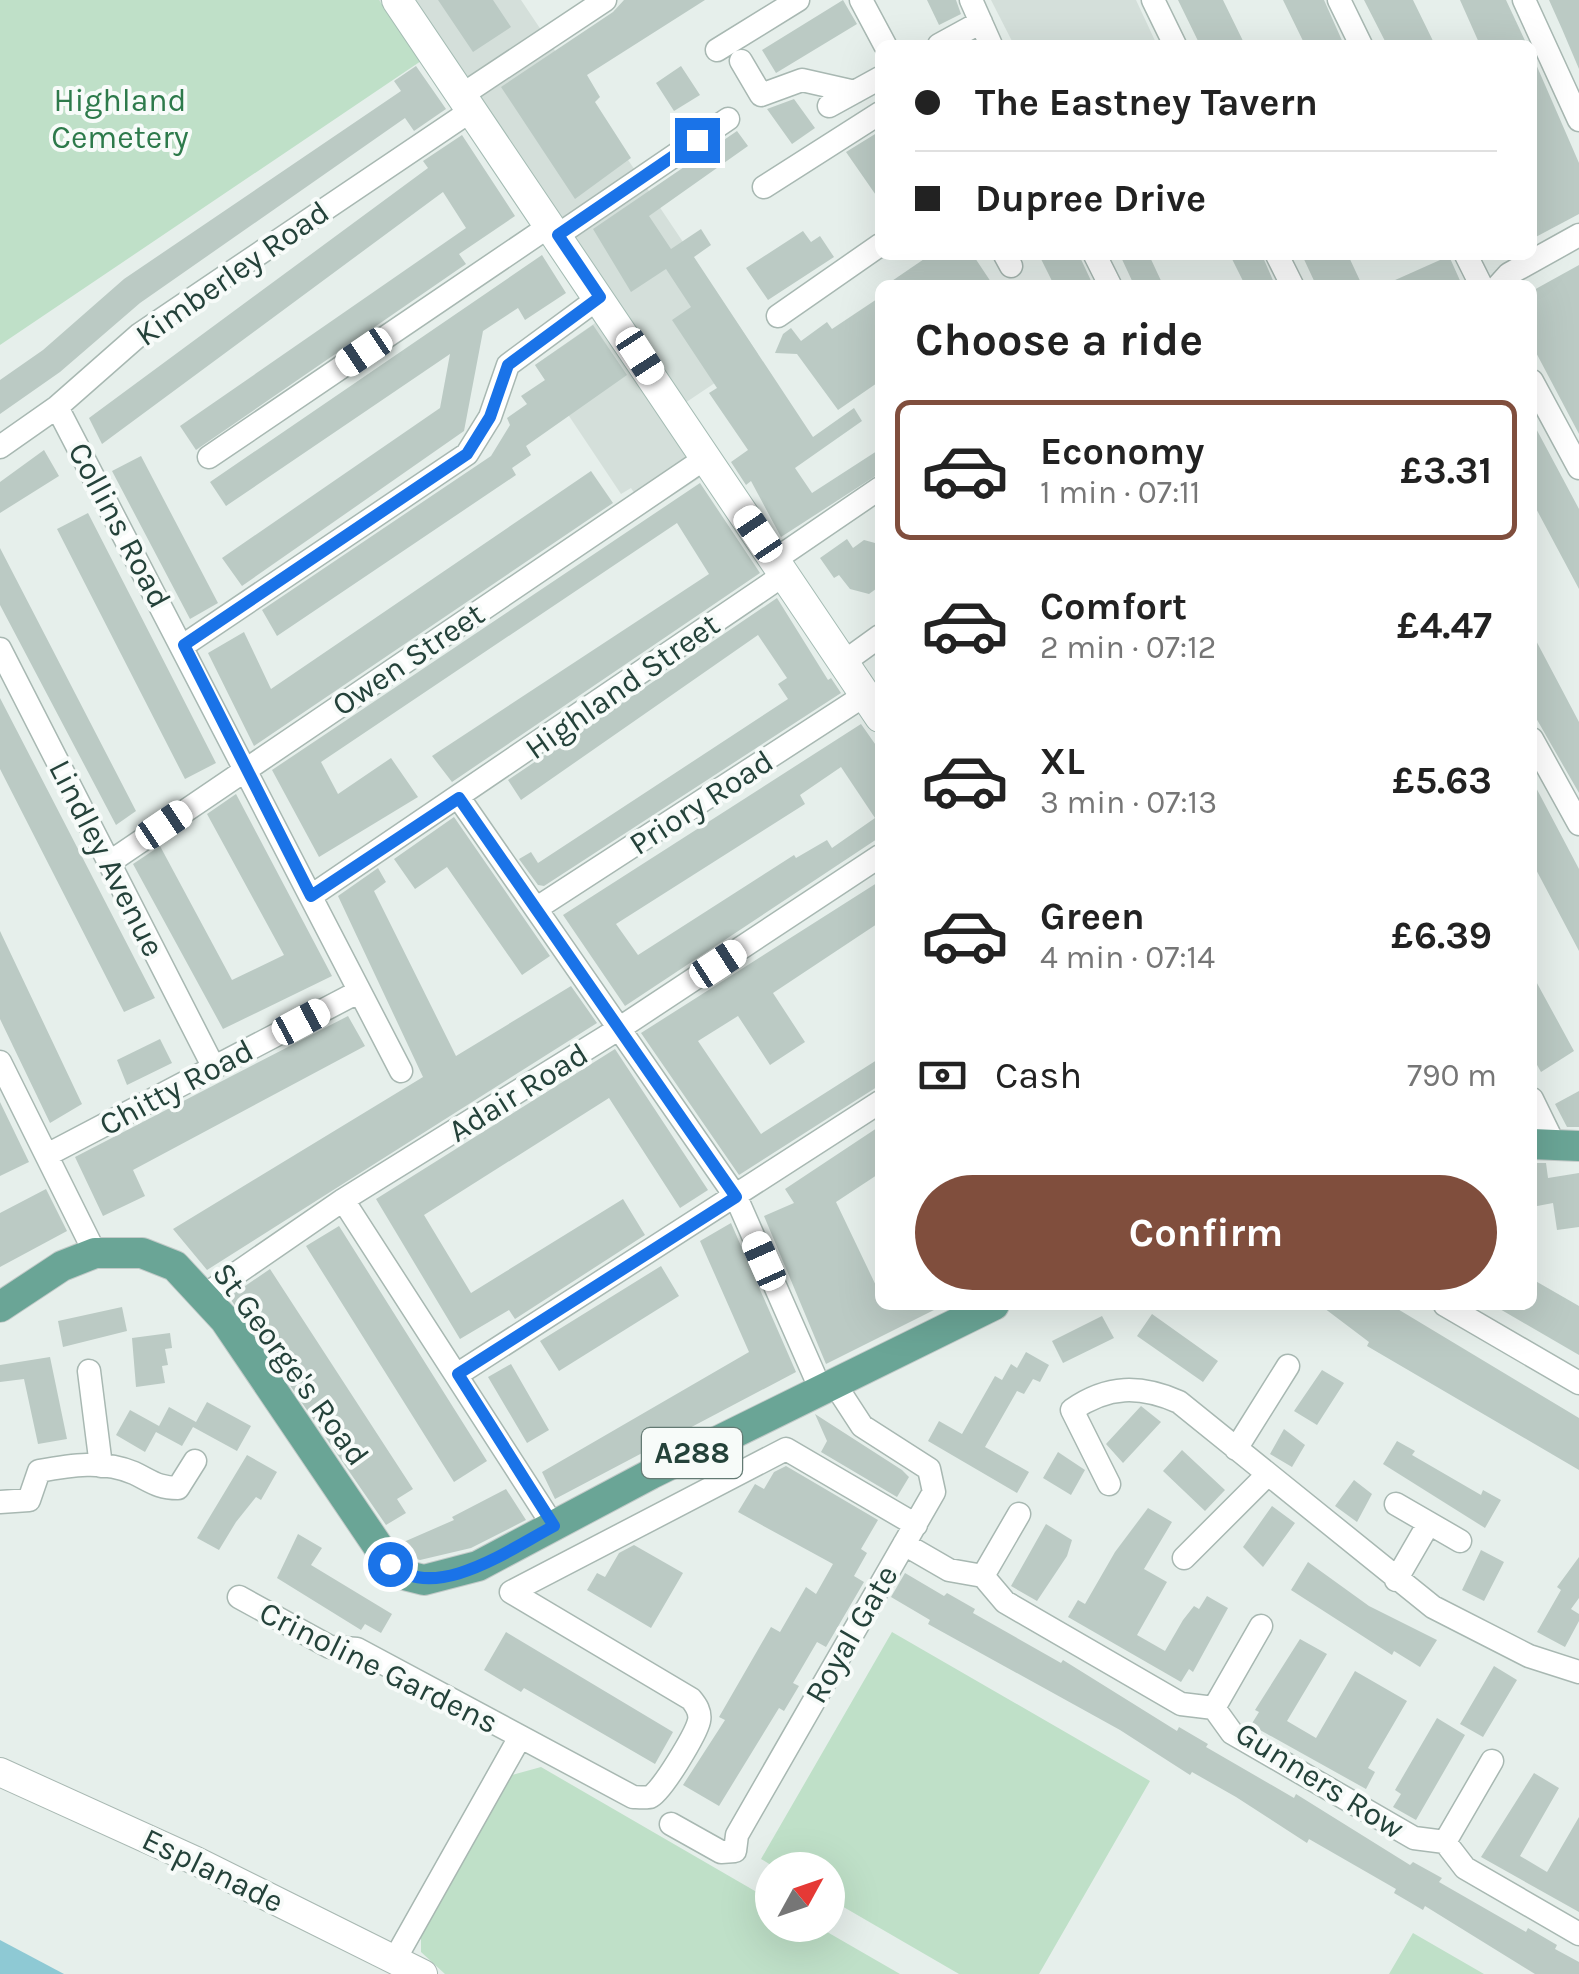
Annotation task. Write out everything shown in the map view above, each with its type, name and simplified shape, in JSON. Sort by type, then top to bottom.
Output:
[{"type":"main road","points":[[397,0],[873,706]]},
{"type":"main road","name":"St George's Road","points":[[0,1307],[62,1266],[95,1253],[123,1251],[159,1258],[206,1295],[390,1564],[413,1579],[435,1578],[478,1566],[554,1526]]},
{"type":"main road","name":"A288","points":[[554,1526],[984,1310]]},
{"type":"street","name":"Kimberley Road","points":[[0,447],[57,407],[140,334],[605,0]]},
{"type":"street","points":[[717,50],[798,0]]},
{"type":"street","points":[[861,0],[882,40]]},
{"type":"street","points":[[1153,0],[1173,40]]},
{"type":"street","points":[[1339,0],[1359,40]]},
{"type":"street","points":[[1524,0],[1579,120]]},
{"type":"street","points":[[944,40],[976,11],[989,40]]},
{"type":"street","points":[[742,62],[761,94],[802,80],[855,92]]},
{"type":"street","points":[[829,106],[875,81]]},
{"type":"street","points":[[764,187],[875,116]]},
{"type":"street","points":[[209,457],[728,120]]},
{"type":"street","points":[[1537,258],[1579,235]]},
{"type":"street","points":[[778,316],[875,248]]},
{"type":"street","points":[[1504,280],[1534,260]]},
{"type":"street","points":[[184,645],[467,454],[490,417],[508,365],[600,297]]},
{"type":"street","points":[[1537,390],[1579,468]]},
{"type":"street","name":"Collins Road","points":[[57,407],[184,645],[244,770],[401,1071]]},
{"type":"street","name":"Owen Street","points":[[110,862],[707,456]]},
{"type":"street","name":"Highland Street","points":[[311,896],[459,798],[780,567],[875,492]]},
{"type":"street","points":[[844,662],[875,640]]},
{"type":"street","name":"Lindley Avenue","points":[[0,649],[214,1068]]},
{"type":"street","name":"Priory Road","points":[[537,908],[873,706]]},
{"type":"street","points":[[1537,747],[1579,824]]},
{"type":"street","name":"Royal Gate","points":[[459,798],[736,1197],[827,1386],[862,1426],[928,1469],[934,1492],[746,1819],[735,1851],[721,1852],[671,1824]]},
{"type":"street","name":"Adair Road","points":[[206,1295],[343,1200],[620,1028],[875,859]]},
{"type":"street","name":"Chitty Road","points":[[48,1155],[358,992]]},
{"type":"street","points":[[0,1062],[95,1253]]},
{"type":"street","points":[[458,1374],[875,1105]]},
{"type":"street","points":[[1537,1109],[1555,1144]]},
{"type":"street","points":[[343,1200],[554,1526]]},
{"type":"street","points":[[1454,1310],[1579,1383]]},
{"type":"street","points":[[1236,1449],[1288,1366]]},
{"type":"street","points":[[89,1371],[101,1466]]},
{"type":"street","points":[[1109,1484],[1072,1410],[1105,1392],[1124,1388],[1155,1392],[1179,1402],[1396,1580],[1472,1630],[1579,1672]]},
{"type":"street","name":"Crinoline Gardens","points":[[239,1597],[330,1647],[358,1649],[633,1797],[649,1798],[660,1789],[700,1721],[699,1708],[692,1699],[511,1592],[786,1449],[910,1534]]},
{"type":"street","points":[[0,1502],[29,1500],[39,1471],[81,1463],[131,1472],[158,1488],[178,1488],[195,1461]]},
{"type":"street","points":[[1184,1558],[1266,1475]]},
{"type":"street","points":[[1396,1504],[1460,1541]]},
{"type":"street","points":[[984,1576],[1019,1514]]},
{"type":"street","points":[[1396,1580],[1429,1523]]},
{"type":"street","name":"Gunners Row","points":[[910,1534],[950,1570],[984,1576],[1005,1602],[1181,1704],[1214,1708],[1232,1733],[1414,1838],[1446,1842],[1464,1868],[1579,1934]]},
{"type":"street","points":[[1214,1708],[1261,1626]]},
{"type":"street","points":[[395,1959],[520,1738]]},
{"type":"street","points":[[1446,1842],[1492,1761]]},
{"type":"street","name":"Esplanade","points":[[0,1772],[196,1860],[423,1974]]},
{"type":"shaded area","points":[[379,0],[521,0],[758,354],[685,403],[723,463],[647,512],[631,488],[621,494],[535,365],[595,323]]},
{"type":"shaded area","points":[[991,0],[1136,0],[1155,40],[1011,40]]},
{"type":"green space","name":"Highland Cemetery","points":[[0,0],[379,0],[421,61],[0,345]]},
{"type":"green space","points":[[892,1632],[1150,1781],[1039,1974],[959,1974],[845,1908],[845,1852],[765,1852]]},
{"type":"green space","points":[[541,1767],[755,1891],[755,1942],[844,1942],[900,1974],[445,1974],[421,1952],[421,1933],[512,1775]]},
{"type":"green space","points":[[1413,1933],[1484,1974],[1389,1974]]},
{"type":"water","points":[[0,1940],[64,1974],[0,1974]]},
{"type":"building","points":[[438,0],[493,0],[511,27],[473,52]]},
{"type":"building","points":[[624,0],[705,0],[587,75],[600,97],[595,102],[631,158],[575,199],[501,87],[613,12]]},
{"type":"building","points":[[843,0],[857,24],[776,73],[762,50]]},
{"type":"building","points":[[927,0],[956,0],[961,14],[939,25]]},
{"type":"building","points":[[1178,0],[1223,0],[1243,40],[1198,40]]},
{"type":"building","points":[[1283,0],[1324,0],[1342,40],[1303,40]]},
{"type":"building","points":[[1364,0],[1413,0],[1433,40],[1384,40]]},
{"type":"building","points":[[1460,0],[1506,0],[1525,40],[1478,40]]},
{"type":"building","points":[[1549,0],[1579,0],[1579,69],[1562,29]]},
{"type":"building","points":[[416,66],[446,109],[414,131],[405,118],[140,303],[60,372],[0,414],[0,380],[43,350],[124,279],[401,91],[394,81]]},
{"type":"building","points":[[681,66],[700,95],[674,111],[656,83]]},
{"type":"building","points":[[1537,66],[1579,163],[1579,214],[1537,236]]},
{"type":"building","points":[[794,99],[815,128],[792,144],[767,109]]},
{"type":"building","points":[[737,131],[748,146],[649,216],[671,249],[701,229],[711,245],[694,257],[813,437],[854,408],[862,421],[795,468],[812,493],[875,452],[875,476],[781,537],[751,481],[746,485],[731,462],[748,450],[709,393],[717,388],[672,320],[691,307],[666,269],[631,292],[593,229]]},
{"type":"building","points":[[875,134],[875,194],[846,152]]},
{"type":"building","points":[[462,135],[515,216],[459,254],[466,264],[196,450],[180,426],[466,228],[443,192],[102,444],[89,418],[428,168],[423,161]]},
{"type":"building","points":[[803,231],[811,242],[820,236],[834,257],[768,300],[746,268]]},
{"type":"building","points":[[542,255],[566,293],[525,320],[518,308],[483,331],[464,431],[242,586],[222,558],[440,408],[450,354],[226,506],[210,482]]},
{"type":"building","points":[[923,260],[976,260],[990,280],[893,280]]},
{"type":"building","points":[[1042,260],[1081,260],[1091,280],[1052,280]]},
{"type":"building","points":[[1122,260],[1151,260],[1161,280],[1132,280]]},
{"type":"building","points":[[1232,260],[1264,260],[1273,280],[1242,280]]},
{"type":"building","points":[[1304,260],[1350,260],[1360,280],[1314,280]]},
{"type":"building","points":[[1440,260],[1451,260],[1460,280],[1395,280]]},
{"type":"building","points":[[1579,265],[1579,434],[1537,354],[1537,288]]},
{"type":"building","points":[[875,300],[875,384],[838,410],[797,354],[775,353],[783,334],[791,328],[801,341],[827,322],[832,329]]},
{"type":"building","points":[[593,325],[627,375],[526,446],[531,455],[512,468],[516,475],[277,636],[262,610],[491,456],[510,425],[507,418],[527,404],[521,396],[545,380],[535,365]]},
{"type":"building","points":[[1537,430],[1579,509],[1579,589],[1537,510]]},
{"type":"building","points":[[44,450],[59,476],[0,513],[0,482]]},
{"type":"building","points":[[141,456],[218,603],[190,619],[112,471]]},
{"type":"building","points":[[591,471],[613,503],[254,746],[208,653],[244,632],[271,689]]},
{"type":"building","points":[[700,483],[760,573],[452,782],[432,756],[709,574],[677,523],[321,762],[338,794],[391,758],[418,797],[319,857],[272,770]]},
{"type":"building","points":[[88,513],[216,763],[185,779],[57,529]]},
{"type":"building","points":[[847,539],[853,548],[864,540],[875,543],[875,590],[869,594],[850,589],[839,575],[834,578],[820,558]]},
{"type":"building","points":[[0,548],[136,811],[116,825],[0,605]]},
{"type":"building","points":[[777,598],[828,680],[831,678],[841,693],[544,886],[538,885],[519,859],[531,852],[538,863],[788,699],[778,684],[787,678],[758,635],[521,800],[508,780]]},
{"type":"building","points":[[1537,642],[1579,722],[1579,793],[1537,720]]},
{"type":"building","points":[[0,698],[155,998],[124,1012],[0,769]]},
{"type":"building","points":[[861,724],[875,744],[875,818],[875,840],[625,1006],[563,915]],"holes":[[[841,767],[875,818],[832,848],[827,840],[796,858],[794,855],[638,955],[616,924],[805,804],[800,795]]]},
{"type":"building","points":[[1537,789],[1579,869],[1579,951],[1537,871]]},
{"type":"building","points":[[236,794],[332,976],[223,1029],[133,864],[160,846],[232,980],[284,955],[207,814]]},
{"type":"building","points":[[454,817],[550,956],[522,975],[447,867],[415,889],[394,859]]},
{"type":"building","points":[[378,868],[386,882],[374,891],[456,1056],[571,986],[597,1023],[207,1270],[173,1229],[423,1077],[338,896]]},
{"type":"building","points":[[875,884],[875,925],[773,993],[805,1042],[770,1065],[738,1016],[698,1041],[761,1134],[875,1061],[875,1088],[739,1175],[641,1033]]},
{"type":"building","points":[[0,931],[82,1104],[50,1123],[0,1019]]},
{"type":"building","points":[[1537,983],[1574,1051],[1541,1072],[1537,1065]]},
{"type":"building","points":[[348,1016],[365,1046],[133,1170],[145,1196],[103,1216],[75,1157]]},
{"type":"building","points":[[160,1039],[172,1063],[127,1085],[117,1060]]},
{"type":"building","points":[[615,1049],[708,1190],[680,1208],[609,1098],[424,1215],[471,1293],[623,1199],[645,1235],[515,1319],[509,1310],[460,1339],[376,1199]]},
{"type":"building","points":[[1579,1091],[1579,1127],[1567,1127],[1555,1104]]},
{"type":"building","points":[[0,1102],[29,1162],[0,1176]]},
{"type":"building","points":[[875,1129],[875,1176],[836,1202],[875,1284],[875,1310],[934,1310],[826,1364],[764,1216],[794,1203],[785,1189]]},
{"type":"building","points":[[1537,1163],[1546,1163],[1548,1178],[1579,1173],[1579,1227],[1557,1230],[1553,1203],[1537,1206]]},
{"type":"building","points":[[46,1189],[67,1231],[0,1267],[0,1213]]},
{"type":"building","points":[[731,1223],[796,1372],[555,1499],[542,1472],[749,1352],[700,1241]]},
{"type":"building","points":[[339,1226],[487,1461],[454,1482],[306,1246]]},
{"type":"building","points":[[661,1266],[679,1296],[559,1371],[540,1341]]},
{"type":"building","points":[[270,1269],[413,1489],[397,1499],[406,1513],[386,1525],[229,1297]]},
{"type":"building","points":[[1537,1282],[1579,1306],[1579,1355],[1502,1310],[1537,1310]]},
{"type":"building","points":[[122,1307],[127,1331],[63,1347],[58,1321]]},
{"type":"building","points":[[1327,1310],[1399,1310],[1579,1418],[1579,1470],[1367,1346],[1369,1342]]},
{"type":"building","points":[[1152,1314],[1218,1361],[1203,1382],[1137,1336]]},
{"type":"building","points":[[1102,1316],[1114,1338],[1063,1363],[1052,1341]]},
{"type":"building","points":[[170,1333],[172,1348],[165,1349],[168,1365],[162,1366],[165,1383],[136,1387],[132,1338]]},
{"type":"building","points":[[1026,1352],[1049,1365],[1040,1382],[1033,1379],[1024,1394],[1017,1391],[985,1447],[1029,1472],[1017,1493],[928,1441],[939,1421],[962,1434],[995,1376],[1002,1380],[1011,1364],[1017,1368]]},
{"type":"building","points":[[50,1357],[67,1439],[38,1444],[24,1379],[0,1382],[0,1365]]},
{"type":"building","points":[[511,1364],[549,1430],[527,1443],[488,1377]]},
{"type":"building","points":[[1322,1370],[1344,1383],[1317,1425],[1294,1411]]},
{"type":"building","points":[[207,1402],[251,1426],[237,1451],[193,1427],[182,1446],[156,1432],[145,1452],[116,1435],[130,1410],[159,1426],[169,1407],[196,1422]]},
{"type":"building","points":[[1141,1406],[1161,1422],[1123,1463],[1106,1444]]},
{"type":"building","points":[[815,1414],[909,1477],[897,1497],[821,1452],[827,1441]]},
{"type":"building","points":[[1284,1429],[1305,1445],[1292,1467],[1270,1454]]},
{"type":"building","points":[[1397,1441],[1415,1451],[1412,1455],[1481,1495],[1483,1490],[1501,1500],[1485,1528],[1383,1464]]},
{"type":"building","points":[[1182,1450],[1225,1490],[1205,1511],[1163,1471]]},
{"type":"building","points":[[1058,1452],[1085,1470],[1071,1495],[1043,1478]]},
{"type":"building","points":[[247,1455],[277,1472],[261,1500],[256,1497],[219,1550],[197,1538]]},
{"type":"building","points":[[786,1466],[878,1520],[861,1549],[867,1553],[854,1576],[864,1582],[826,1647],[817,1642],[793,1683],[799,1686],[784,1711],[779,1708],[719,1806],[683,1785],[725,1720],[719,1717],[771,1627],[780,1632],[806,1587],[816,1594],[833,1564],[738,1512],[755,1484],[764,1489],[774,1472]]},
{"type":"building","points":[[1354,1480],[1372,1494],[1357,1522],[1335,1506]]},
{"type":"building","points":[[506,1489],[526,1520],[471,1548],[420,1560],[410,1557],[399,1544],[454,1520],[452,1517]]},
{"type":"building","points":[[1272,1506],[1295,1523],[1263,1567],[1243,1547]]},
{"type":"building","points":[[1148,1508],[1172,1522],[1144,1569],[1167,1582],[1137,1635],[1165,1651],[1183,1620],[1194,1606],[1199,1609],[1207,1596],[1228,1608],[1193,1672],[1189,1669],[1181,1682],[1068,1617],[1078,1600],[1085,1604],[1115,1552]]},
{"type":"building","points":[[1046,1524],[1072,1540],[1067,1556],[1037,1601],[1011,1586]]},
{"type":"building","points":[[298,1534],[322,1548],[311,1565],[392,1614],[381,1633],[365,1624],[361,1630],[277,1578]]},
{"type":"building","points":[[634,1545],[683,1573],[651,1628],[587,1590],[597,1573],[605,1577],[619,1553]]},
{"type":"building","points":[[1481,1550],[1504,1562],[1484,1601],[1462,1590]]},
{"type":"building","points":[[1579,1557],[1579,1598],[1571,1609],[1579,1614],[1579,1621],[1565,1647],[1537,1632],[1561,1590],[1557,1587]]},
{"type":"building","points":[[1308,1562],[1369,1606],[1437,1640],[1420,1667],[1394,1651],[1392,1655],[1291,1590]]},
{"type":"building","points":[[905,1573],[975,1609],[973,1613],[1061,1663],[1063,1660],[1294,1798],[1296,1794],[1410,1865],[1413,1862],[1442,1878],[1439,1882],[1526,1932],[1528,1928],[1557,1945],[1555,1949],[1579,1962],[1579,1974],[1535,1974],[1425,1906],[1423,1910],[1394,1893],[1396,1889],[1309,1839],[1307,1843],[1236,1797],[1192,1772],[1190,1775],[1120,1730],[928,1624],[930,1620],[891,1597]]},
{"type":"building","points":[[506,1632],[673,1732],[655,1764],[524,1688],[521,1692],[484,1670]]},
{"type":"building","points":[[1300,1639],[1327,1654],[1287,1721],[1316,1738],[1355,1671],[1407,1701],[1368,1768],[1375,1772],[1366,1789],[1251,1725],[1259,1712],[1255,1710]]},
{"type":"building","points":[[1494,1666],[1517,1680],[1483,1737],[1460,1724]]},
{"type":"building","points":[[1437,1718],[1465,1735],[1416,1820],[1393,1807],[1401,1794],[1395,1790]]},
{"type":"building","points":[[1534,1773],[1559,1788],[1520,1856],[1547,1872],[1579,1817],[1579,1912],[1481,1857]]},
{"type":"route","points":[[390,1564],[413,1579],[435,1578],[478,1566],[554,1526],[458,1374],[736,1197],[459,798],[311,896],[184,645],[467,454],[490,417],[508,365],[600,297],[558,235],[697,140]]}]
